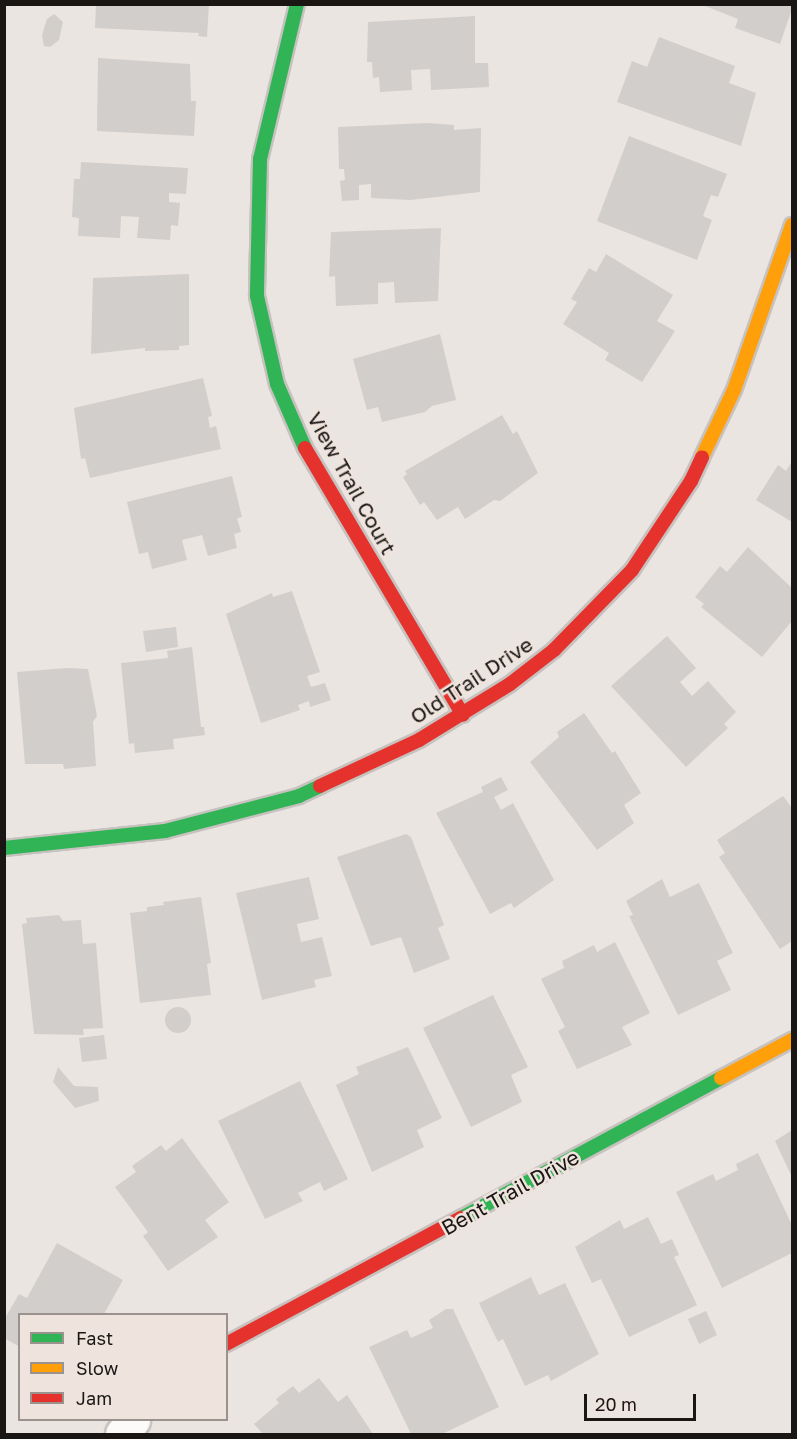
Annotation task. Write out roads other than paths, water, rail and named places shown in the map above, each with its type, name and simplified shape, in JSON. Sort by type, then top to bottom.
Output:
[{"type":"street","name":"View Trail Court","points":[[297,4],[260,159],[257,189],[256,296],[277,384],[314,467],[463,715]]},
{"type":"street","name":"Old Trail Drive","points":[[4,848],[165,831],[242,813],[330,785],[463,715],[554,650],[632,570],[665,524],[704,458],[734,390],[792,225]]},
{"type":"street","name":"Bent Trail Drive","points":[[228,1343],[792,1040]]},
{"type":"street","points":[[122,1434],[132,1421]]}]
